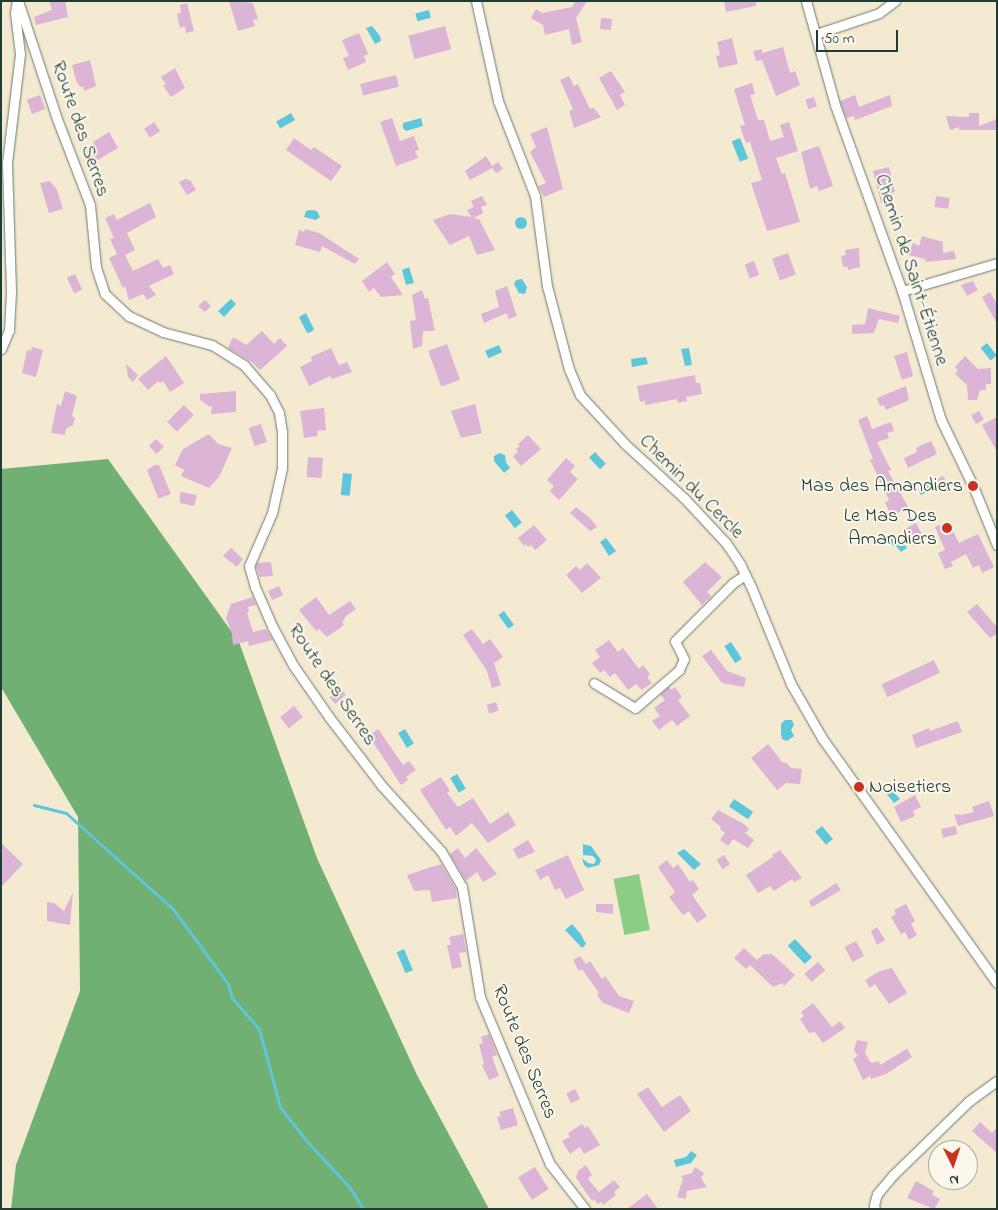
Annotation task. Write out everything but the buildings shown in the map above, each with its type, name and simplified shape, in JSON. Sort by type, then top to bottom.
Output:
[{"type":"street","points":[[1,349],[9,330],[11,291],[7,163],[20,54],[15,13],[18,1]]},
{"type":"street","name":"Route des Serres","points":[[18,1],[57,119],[90,205],[96,268],[105,294],[129,316],[163,332],[212,345],[244,365],[270,396],[279,413],[282,433],[282,468],[272,513],[249,566],[255,587],[272,626],[298,672],[382,786],[441,850],[462,887],[480,997],[550,1164],[585,1209]]},
{"type":"street","name":"Chemin du Cercle","points":[[476,1],[498,101],[535,196],[547,286],[569,369],[580,395],[625,444],[684,498],[726,543],[745,575],[791,684],[822,738],[859,787],[997,983]]},
{"type":"street","name":"Chemin de Saint-Étienne","points":[[806,1],[835,105],[902,291],[941,420],[974,486],[997,545]]},
{"type":"street","points":[[816,34],[879,12],[895,1]]},
{"type":"street","points":[[902,291],[997,263]]},
{"type":"street","points":[[594,683],[635,708],[679,670],[684,659],[675,641],[733,583],[745,575]]},
{"type":"street","points":[[875,1209],[874,1205],[877,1194],[894,1175],[969,1101],[997,1081]]},
{"type":"green space","points":[[108,459],[239,642],[317,858],[417,1075],[489,1209],[11,1209],[16,1165],[80,991],[78,817],[1,687],[1,469]]},
{"type":"green space","points":[[639,874],[650,930],[624,935],[613,879]]},
{"type":"water","points":[[429,10],[431,18],[417,21],[415,13]]},
{"type":"water","points":[[372,26],[380,36],[381,41],[375,44],[366,28]]},
{"type":"water","points":[[291,113],[295,120],[280,128],[276,122]]},
{"type":"water","points":[[421,118],[423,126],[406,131],[403,128],[403,123]]},
{"type":"water","points":[[740,138],[748,158],[740,162],[732,141]]},
{"type":"water","points":[[306,211],[317,211],[320,217],[316,220],[304,217]]},
{"type":"water","points":[[521,217],[527,223],[521,229],[515,223]]},
{"type":"water","points":[[409,267],[414,283],[406,285],[402,270]]},
{"type":"water","points":[[522,279],[527,287],[525,294],[519,293],[514,284],[516,280]]},
{"type":"water","points":[[231,299],[236,304],[224,317],[218,311]]},
{"type":"water","points":[[306,313],[314,329],[307,333],[299,317]]},
{"type":"water","points":[[987,343],[997,356],[991,361],[981,348]]},
{"type":"water","points":[[499,345],[502,352],[488,358],[485,351]]},
{"type":"water","points":[[689,348],[692,365],[685,366],[681,349]]},
{"type":"water","points":[[646,357],[648,364],[632,367],[631,359]]},
{"type":"water","points":[[595,452],[606,464],[600,469],[589,457]]},
{"type":"water","points":[[500,453],[505,455],[506,462],[510,468],[504,473],[494,461],[494,456]]},
{"type":"water","points":[[343,473],[352,474],[350,496],[341,495]]},
{"type":"water","points":[[933,481],[936,487],[921,495],[918,490]]},
{"type":"water","points":[[512,510],[522,523],[515,528],[505,516]]},
{"type":"water","points":[[606,538],[616,551],[609,556],[600,542]]},
{"type":"water","points":[[891,538],[901,540],[907,548],[901,552],[896,546],[890,545]]},
{"type":"water","points":[[504,611],[514,625],[508,629],[498,615]]},
{"type":"water","points":[[731,642],[742,659],[735,663],[724,646]]},
{"type":"water","points":[[785,720],[792,720],[794,725],[791,730],[794,736],[787,741],[782,739],[781,735],[781,724]]},
{"type":"water","points":[[405,729],[414,744],[407,748],[398,733]]},
{"type":"water","points":[[457,774],[466,789],[459,793],[450,778]]},
{"type":"water","points":[[890,788],[900,799],[894,803],[885,792]]},
{"type":"water","points":[[734,799],[753,812],[748,819],[729,806]]},
{"type":"water","points":[[822,826],[833,839],[826,845],[815,832]]},
{"type":"water","points":[[583,844],[591,846],[601,860],[599,865],[588,868],[584,865],[582,858],[588,863],[594,864],[596,860],[593,856],[583,855]]},
{"type":"water","points":[[684,849],[701,864],[694,870],[677,853]]},
{"type":"water","points":[[572,924],[586,944],[582,948],[565,930]]},
{"type":"water","points":[[795,939],[812,957],[805,964],[788,946]]},
{"type":"water","points":[[404,949],[413,970],[406,973],[397,952]]},
{"type":"water","points":[[691,1151],[697,1155],[691,1163],[676,1167],[674,1160],[686,1157]]},
{"type":"waterway","points":[[34,805],[66,813],[173,909],[228,984],[232,998],[259,1029],[280,1107],[304,1138],[351,1189],[363,1209]]},
{"type":"place","name":"Mas des Amandiers","points":[[973,486]]},
{"type":"place","name":"Le Mas Des Amandiers","points":[[947,528]]},
{"type":"place","name":"Noisetiers","points":[[859,787]]}]
